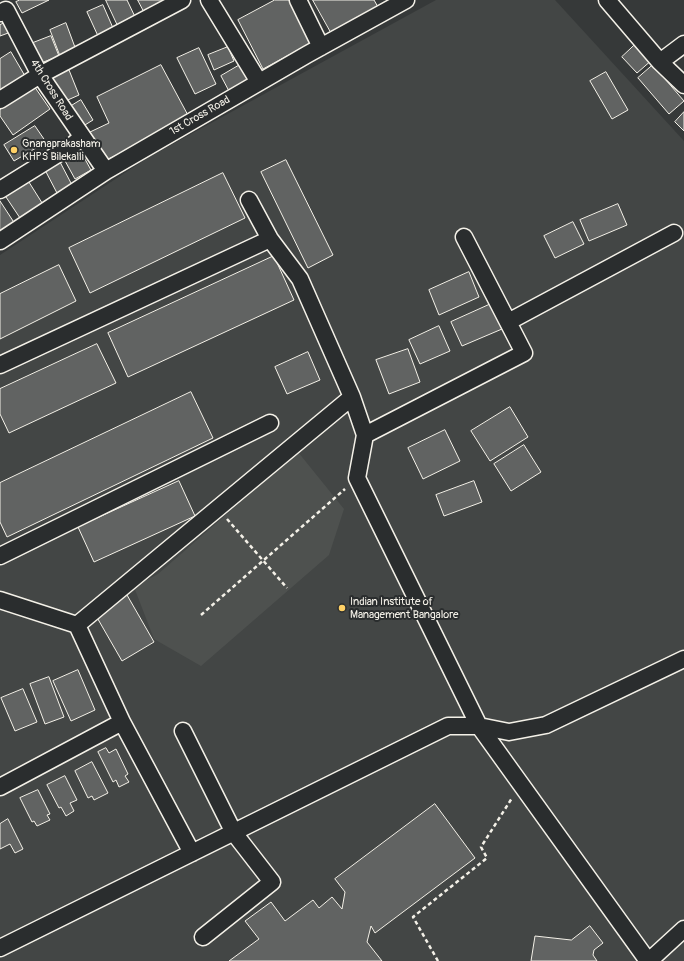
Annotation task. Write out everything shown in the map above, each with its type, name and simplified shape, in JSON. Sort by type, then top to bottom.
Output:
[{"type":"street","points":[[0,100],[40,75],[182,0]]},
{"type":"street","points":[[209,0],[259,82]]},
{"type":"street","points":[[298,0],[320,47]]},
{"type":"street","name":"1st Cross Road","points":[[0,241],[106,171],[320,47],[387,4],[406,0]]},
{"type":"street","points":[[607,0],[660,62],[684,85]]},
{"type":"street","name":"4th Cross Road","points":[[3,8],[40,75],[106,171]]},
{"type":"street","points":[[660,62],[684,44]]},
{"type":"street","points":[[0,190],[74,144],[82,137]]},
{"type":"street","points":[[249,200],[270,239],[300,279],[352,397],[365,435],[358,478],[479,726],[649,961],[684,929]]},
{"type":"street","points":[[508,322],[674,234]]},
{"type":"street","points":[[365,435],[524,353],[464,237]]},
{"type":"street","points":[[0,365],[270,239]]},
{"type":"street","points":[[77,625],[352,397]]},
{"type":"street","points":[[0,556],[270,423]]},
{"type":"street","points":[[0,600],[77,625],[122,722],[192,853]]},
{"type":"street","points":[[0,948],[448,726],[479,726],[509,732],[546,725],[684,659]]},
{"type":"street","points":[[0,787],[122,722]]},
{"type":"street","points":[[183,731],[234,833],[272,882],[203,937]]},
{"type":"street","points":[[0,956],[3,961]]},
{"type":"path","points":[[201,616],[358,478]]},
{"type":"path","points":[[218,508],[287,588]]},
{"type":"path","points":[[438,961],[413,917],[486,858],[480,847],[521,784]]},
{"type":"shaded area","name":"Indian Institute of Management Bangalore","points":[[436,0],[555,0],[684,141],[684,961],[0,961],[0,255],[149,157]]},
{"type":"shaded area","points":[[298,452],[344,509],[329,555],[201,666],[154,639],[134,587],[158,574]]},
{"type":"building","points":[[20,0],[49,0],[22,13],[16,2]]},
{"type":"building","points":[[106,0],[127,0],[137,21],[120,30]]},
{"type":"building","points":[[138,0],[179,0],[147,17]]},
{"type":"building","points":[[275,0],[289,0],[311,43],[263,69],[238,20]]},
{"type":"building","points":[[313,0],[374,0],[378,7],[332,34]]},
{"type":"building","points":[[103,5],[113,28],[98,36],[87,12]]},
{"type":"building","points":[[7,22],[11,32],[0,36],[0,25]]},
{"type":"building","points":[[66,23],[76,50],[60,56],[50,30]]},
{"type":"building","points":[[51,36],[59,56],[41,63],[33,43]]},
{"type":"building","points":[[638,42],[653,59],[637,73],[622,57]]},
{"type":"building","points":[[228,47],[234,61],[214,70],[208,55]]},
{"type":"building","points":[[199,48],[216,84],[195,94],[177,58]]},
{"type":"building","points":[[11,52],[25,76],[0,91],[0,59]]},
{"type":"building","points":[[245,62],[254,80],[230,93],[221,76]]},
{"type":"building","points":[[161,65],[190,119],[104,161],[90,132],[109,123],[97,97]]},
{"type":"building","points":[[653,65],[684,101],[669,114],[638,78]]},
{"type":"building","points":[[69,70],[79,95],[61,103],[50,78]]},
{"type":"building","points":[[606,72],[628,110],[612,119],[590,81]]},
{"type":"building","points":[[34,86],[50,109],[13,135],[0,116],[0,110]]},
{"type":"building","points":[[81,100],[93,120],[80,128],[68,108]]},
{"type":"building","points":[[684,112],[684,131],[675,122]]},
{"type":"building","points":[[35,126],[46,142],[14,161],[4,145]]},
{"type":"building","points":[[80,150],[91,170],[75,179],[64,159]]},
{"type":"building","points":[[286,160],[333,255],[308,268],[261,172]]},
{"type":"building","points":[[60,162],[72,185],[57,193],[45,170]]},
{"type":"building","points":[[223,173],[245,218],[90,293],[69,248]]},
{"type":"building","points":[[27,179],[44,206],[22,221],[4,194]]},
{"type":"building","points":[[0,201],[15,224],[0,234]]},
{"type":"building","points":[[618,204],[627,225],[589,241],[580,220]]},
{"type":"building","points":[[573,222],[584,244],[555,258],[544,236]]},
{"type":"building","points":[[274,256],[294,300],[128,377],[108,333]]},
{"type":"building","points":[[59,265],[76,301],[0,339],[0,294]]},
{"type":"building","points":[[469,272],[479,297],[439,315],[429,290]]},
{"type":"building","points":[[491,304],[502,329],[462,346],[451,322]]},
{"type":"building","points":[[439,326],[450,351],[420,364],[409,340]]},
{"type":"building","points":[[97,344],[116,383],[9,433],[0,414],[0,389]]},
{"type":"building","points":[[408,349],[420,382],[389,394],[376,360]]},
{"type":"building","points":[[308,352],[320,380],[287,394],[275,367]]},
{"type":"building","points":[[191,392],[213,438],[7,537],[0,522],[0,483]]},
{"type":"building","points":[[510,407],[528,437],[490,461],[471,431]]},
{"type":"building","points":[[445,430],[460,461],[423,479],[408,448]]},
{"type":"building","points":[[524,445],[541,472],[511,491],[494,464]]},
{"type":"building","points":[[179,481],[195,516],[94,562],[78,527]]},
{"type":"building","points":[[474,481],[482,502],[444,516],[436,495]]},
{"type":"building","points":[[127,595],[154,642],[122,661],[95,614]]},
{"type":"building","points":[[78,670],[95,710],[71,721],[53,681]]},
{"type":"building","points":[[49,677],[64,717],[45,724],[30,684]]},
{"type":"building","points":[[23,689],[37,722],[15,731],[1,698]]},
{"type":"building","points":[[106,748],[109,753],[116,749],[128,774],[125,776],[129,782],[119,787],[116,780],[113,782],[98,752]]},
{"type":"building","points":[[92,762],[108,793],[94,800],[92,796],[88,798],[75,771]]},
{"type":"building","points":[[65,776],[77,800],[70,803],[74,811],[66,816],[61,807],[59,808],[47,785]]},
{"type":"building","points":[[38,790],[50,814],[47,815],[50,820],[37,826],[34,821],[32,822],[20,798]]},
{"type":"building","points":[[435,804],[475,858],[375,933],[371,926],[367,942],[382,961],[229,961],[259,939],[245,921],[271,902],[285,921],[313,900],[319,908],[332,897],[342,909],[345,892],[335,879]]},
{"type":"building","points":[[8,819],[23,849],[15,853],[10,844],[0,849],[0,824]]},
{"type":"building","points":[[590,926],[603,943],[594,950],[593,955],[597,961],[531,961],[535,936],[571,940]]},
{"type":"place","name":"Gnanaprakasham KHPS Bilekalli","points":[[14,150]]},
{"type":"place","name":"Indian Institute of Management Bangalore","points":[[342,608]]}]
